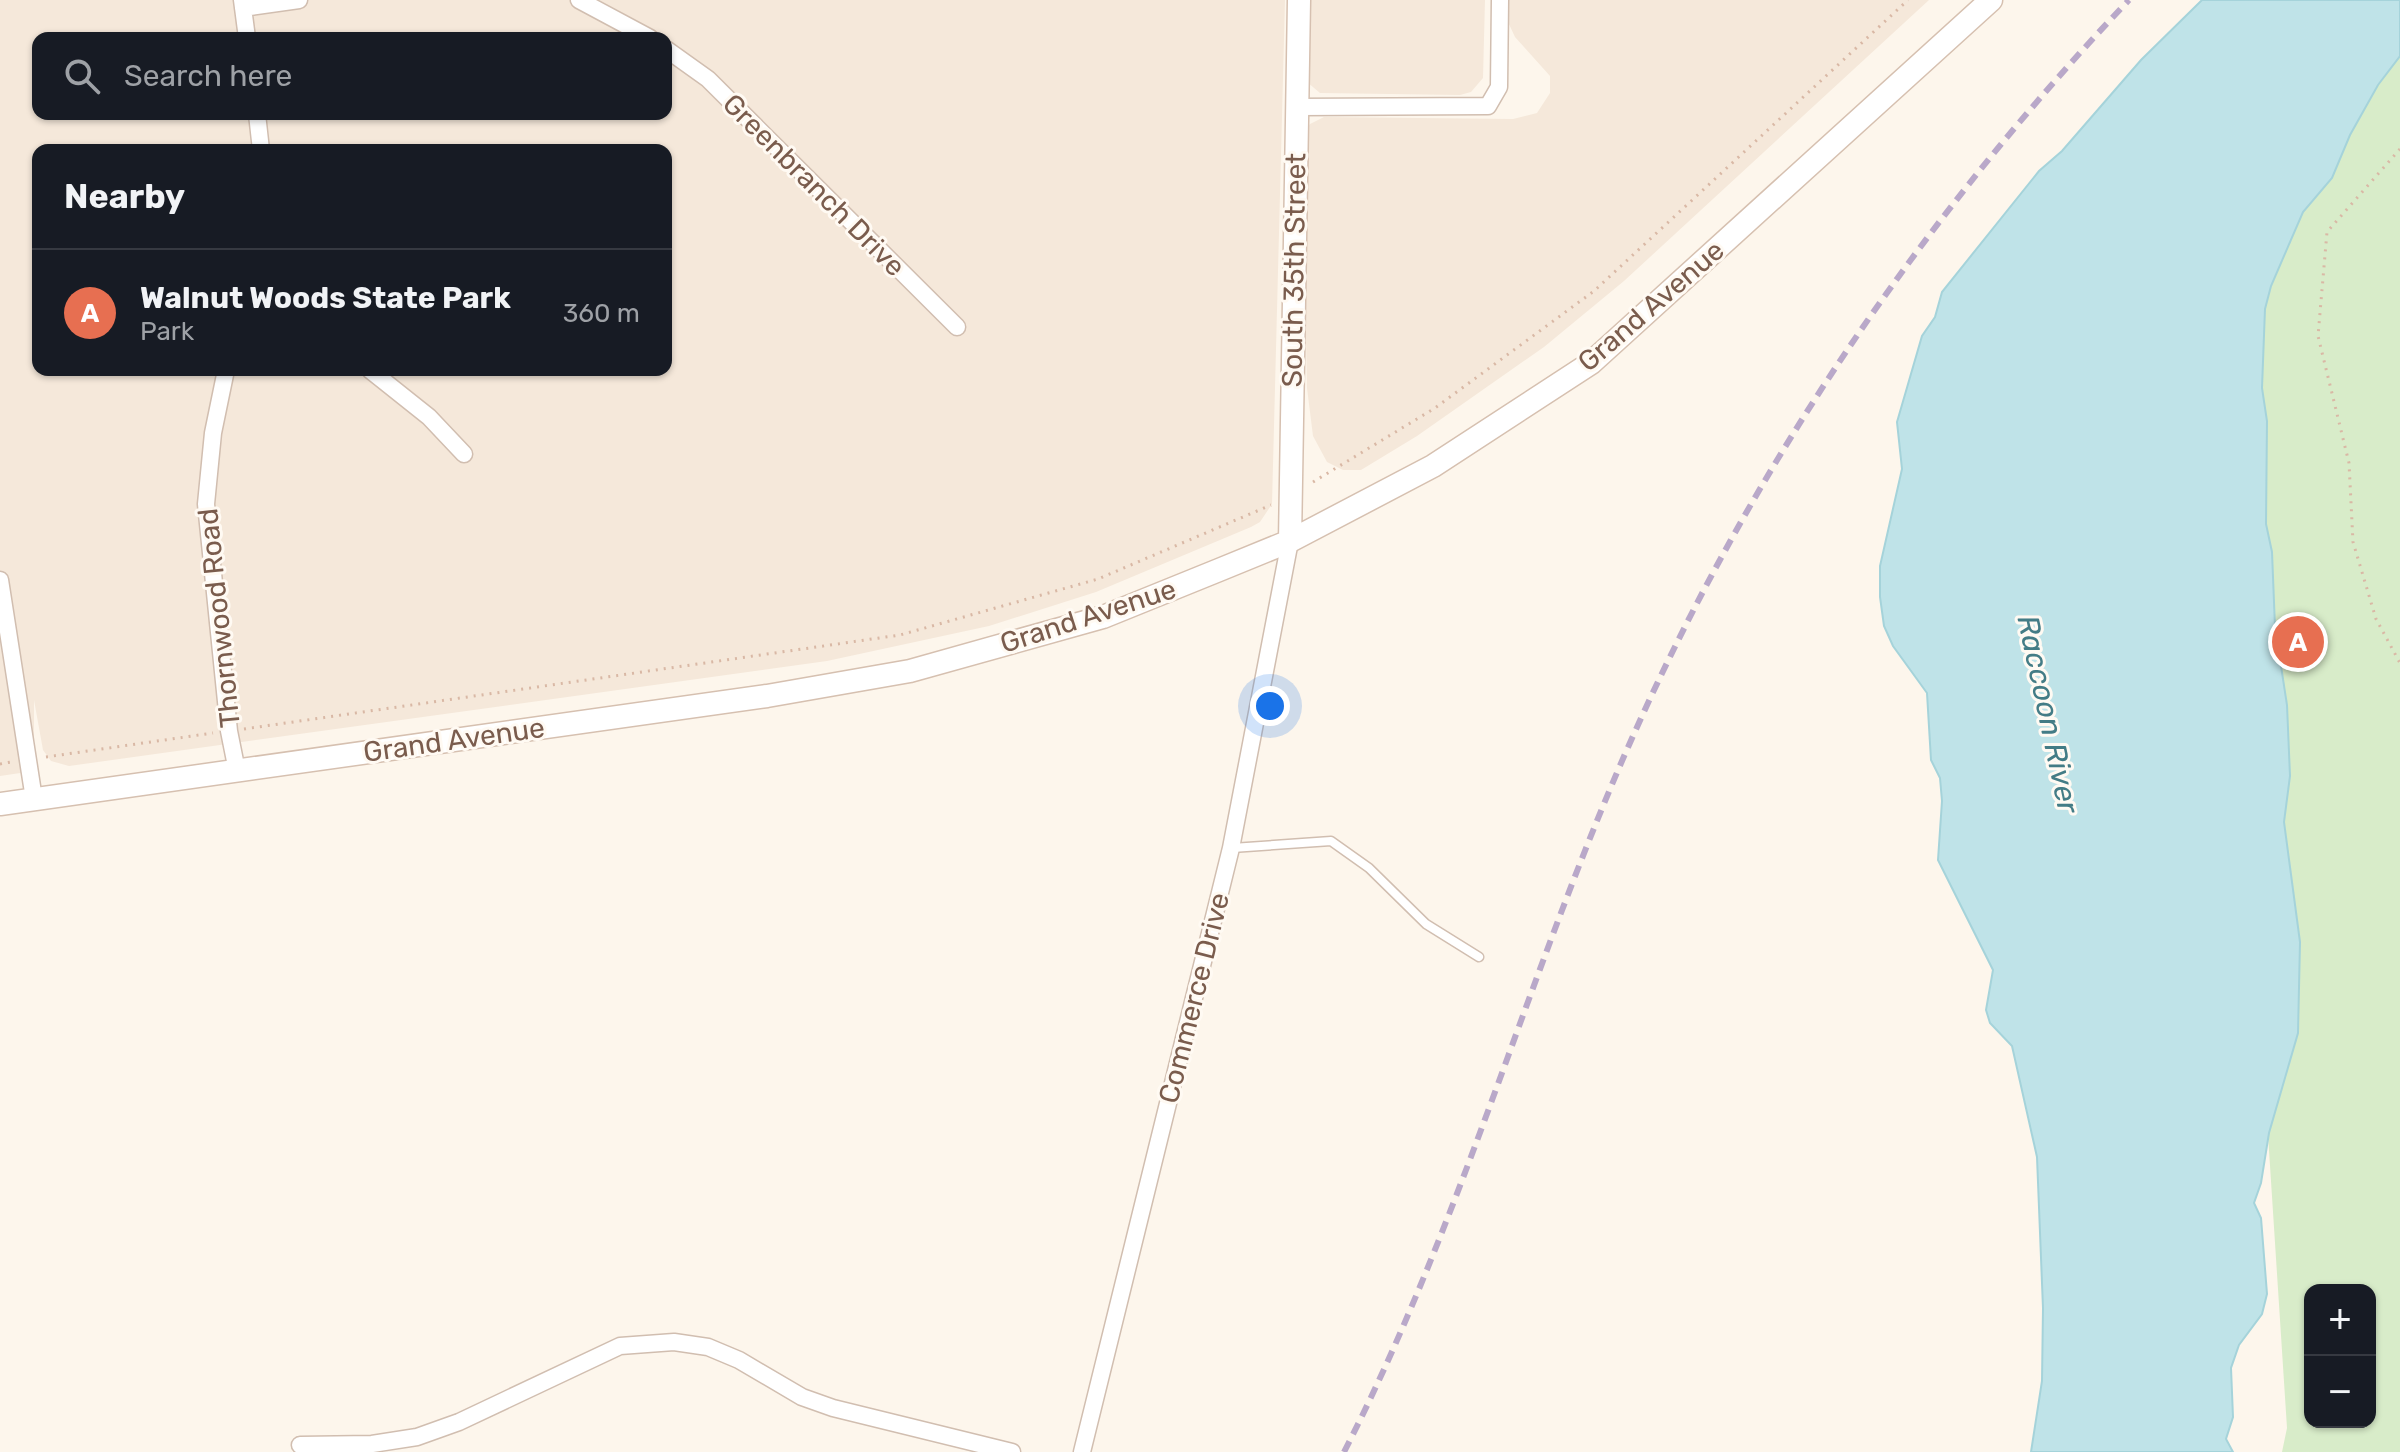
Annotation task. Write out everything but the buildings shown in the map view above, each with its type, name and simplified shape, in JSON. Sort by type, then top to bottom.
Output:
[{"type":"main road","name":"South 35th Street","points":[[1290,541],[1299,0]]},
{"type":"main road","name":"Grand Avenue","points":[[0,804],[767,696],[910,671],[1103,617],[1290,541],[1433,466],[1591,363],[1991,0]]},
{"type":"street","points":[[246,32],[242,4],[299,0]]},
{"type":"street","points":[[579,0],[639,32]]},
{"type":"street","points":[[1297,107],[1488,106],[1499,87],[1500,0]]},
{"type":"street","name":"Greenbranch Drive","points":[[672,53],[708,79],[957,327]]},
{"type":"street","points":[[258,120],[260,144]]},
{"type":"street","name":"Thornwood Road","points":[[225,376],[213,433],[206,504],[229,731],[237,771]]},
{"type":"street","points":[[378,376],[412,401],[464,454]]},
{"type":"street","name":"Commerce Drive","points":[[1082,1452],[1231,848],[1290,541]]},
{"type":"street","points":[[0,580],[34,799]]},
{"type":"street","points":[[300,1445],[372,1444],[417,1437],[459,1422],[620,1346],[674,1342],[718,1351],[802,1397],[833,1408],[1012,1452]]},
{"type":"lane","points":[[1231,848],[1331,841],[1369,868],[1426,924],[1479,957]]},
{"type":"path","points":[[1336,470],[1435,408],[1594,291],[1908,0]]},
{"type":"path","points":[[2400,149],[2327,232],[2318,336],[2349,463],[2353,542],[2376,619],[2400,663]]},
{"type":"path","points":[[0,764],[900,635],[1098,579],[1271,505]]},
{"type":"shaded area","points":[[0,0],[1285,0],[1272,504],[1260,522],[1096,592],[989,626],[827,661],[69,766],[51,761],[43,750],[34,700],[34,771],[0,776]]},
{"type":"shaded area","points":[[1304,0],[1485,0],[1483,78],[1471,92],[1460,95],[1320,93],[1307,82]]},
{"type":"shaded area","points":[[1508,0],[1929,0],[1624,281],[1544,347],[1417,436],[1361,470],[1343,470],[1327,462],[1313,436],[1307,388],[1302,138],[1310,124],[1324,117],[1513,119],[1537,113],[1550,93],[1550,76],[1515,37],[1508,22]]},
{"type":"green space","points":[[2400,0],[2400,1452],[2282,1452],[2287,1428],[2248,826],[2160,341]]},
{"type":"water","name":"Raccoon River","points":[[2202,0],[2400,0],[2400,56],[2378,85],[2350,135],[2332,178],[2303,212],[2271,286],[2265,309],[2262,388],[2267,421],[2266,524],[2272,552],[2275,627],[2287,705],[2290,776],[2284,822],[2300,942],[2298,1033],[2269,1133],[2261,1183],[2254,1203],[2261,1218],[2267,1294],[2262,1314],[2239,1345],[2231,1368],[2233,1417],[2226,1439],[2233,1452],[2031,1452],[2042,1381],[2043,1308],[2037,1157],[2012,1046],[1990,1023],[1986,1010],[1993,970],[1938,860],[1942,801],[1940,778],[1931,760],[1927,693],[1893,646],[1884,626],[1880,566],[1902,469],[1897,422],[1922,336],[1935,317],[1942,292],[2039,171],[2062,151],[2141,60]]},
{"type":"railway","points":[[1344,1452],[1422,1281],[1555,929],[1625,754],[1673,650],[1726,549],[1783,450],[1909,262],[2052,85],[2129,0]]},
{"type":"place","name":"Walnut Woods State Park","points":[[2298,642]]}]
